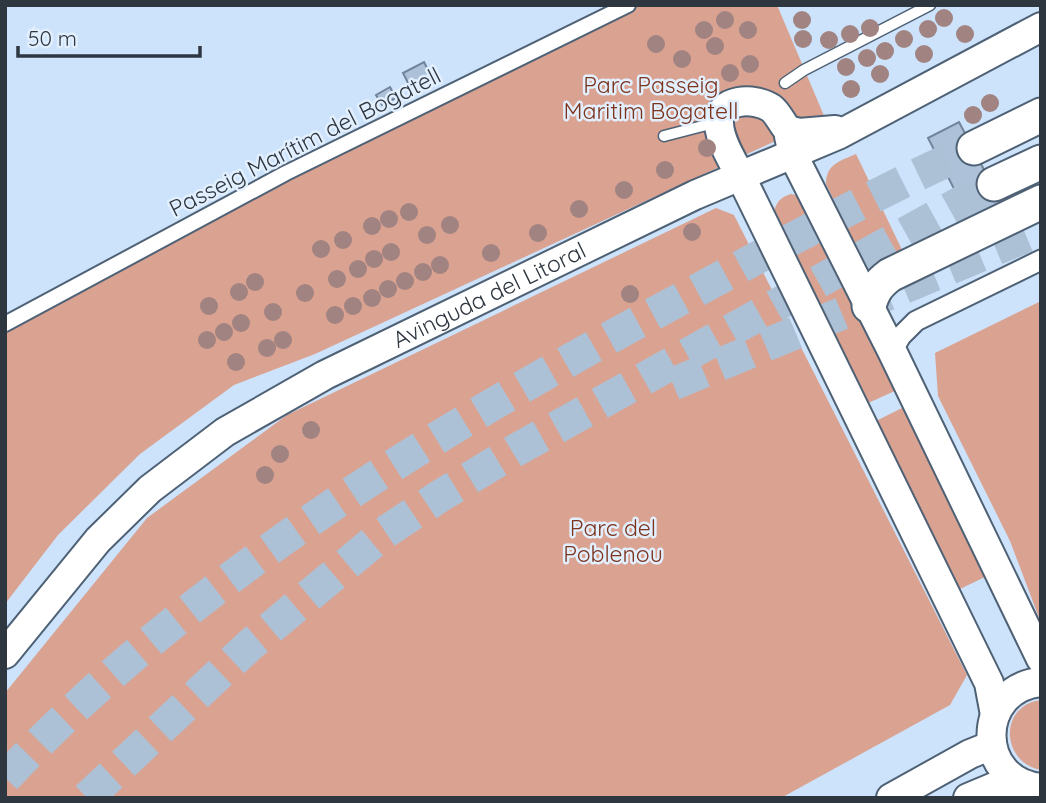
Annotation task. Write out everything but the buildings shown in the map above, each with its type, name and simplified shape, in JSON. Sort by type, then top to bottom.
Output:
[{"type":"highway","points":[[974,148],[1041,115]]},
{"type":"highway","points":[[994,184],[1041,162]]},
{"type":"highway","points":[[869,306],[872,293],[879,282],[890,275],[1041,202]]},
{"type":"main road","points":[[791,143],[799,133],[847,130],[1041,27]]},
{"type":"main road","points":[[995,715],[989,683],[722,135],[719,122],[722,111],[736,101],[749,101],[772,109],[791,143],[1041,659]]},
{"type":"main road","name":"Avinguda del Litoral","points":[[5,654],[98,540],[150,489],[225,432],[324,375],[695,195],[740,176],[791,143]]},
{"type":"main road","points":[[1034,786],[1018,781],[1004,769],[990,746],[995,715],[1000,705],[1016,690],[1041,682]]},
{"type":"main road","points":[[891,798],[970,754],[990,746]]},
{"type":"main road","points":[[968,798],[999,785],[1034,786]]},
{"type":"street","name":"Passeig Marítim del Bogatell","points":[[5,324],[286,173],[628,5]]},
{"type":"street","points":[[892,351],[901,336],[916,321],[1041,260]]},
{"type":"lane","points":[[785,83],[804,70],[930,5]]},
{"type":"lane","points":[[664,136],[719,122]]},
{"type":"green space","name":"Parc Passeig Maritim Bogatell","points":[[631,5],[777,5],[825,118],[315,354],[234,385],[140,454],[58,535],[5,604],[5,321]]},
{"type":"green space","points":[[856,154],[904,254],[875,269],[863,261],[826,184],[831,168],[839,161]]},
{"type":"green space","points":[[791,194],[800,196],[897,390],[866,404],[773,213],[779,201]]},
{"type":"green space","name":"Parc del Poblenou","points":[[716,208],[734,215],[967,675],[950,705],[781,798],[5,798],[5,693],[147,518],[287,415]]},
{"type":"green space","points":[[1041,301],[1041,623],[1010,541],[938,396],[935,353]]},
{"type":"green space","points":[[906,406],[989,575],[958,590],[876,421]]},
{"type":"green space","points":[[1041,700],[1041,770],[1028,765],[1018,756],[1012,746],[1010,734],[1012,722],[1018,712],[1027,704]]},
{"type":"tunnel","points":[[5,778],[80,704],[159,634],[330,507],[419,449],[602,342],[832,218],[974,148]]},
{"type":"tunnel","points":[[87,798],[250,645],[384,533],[516,450],[994,184]]},
{"type":"tunnel","points":[[673,384],[1041,230]]}]
